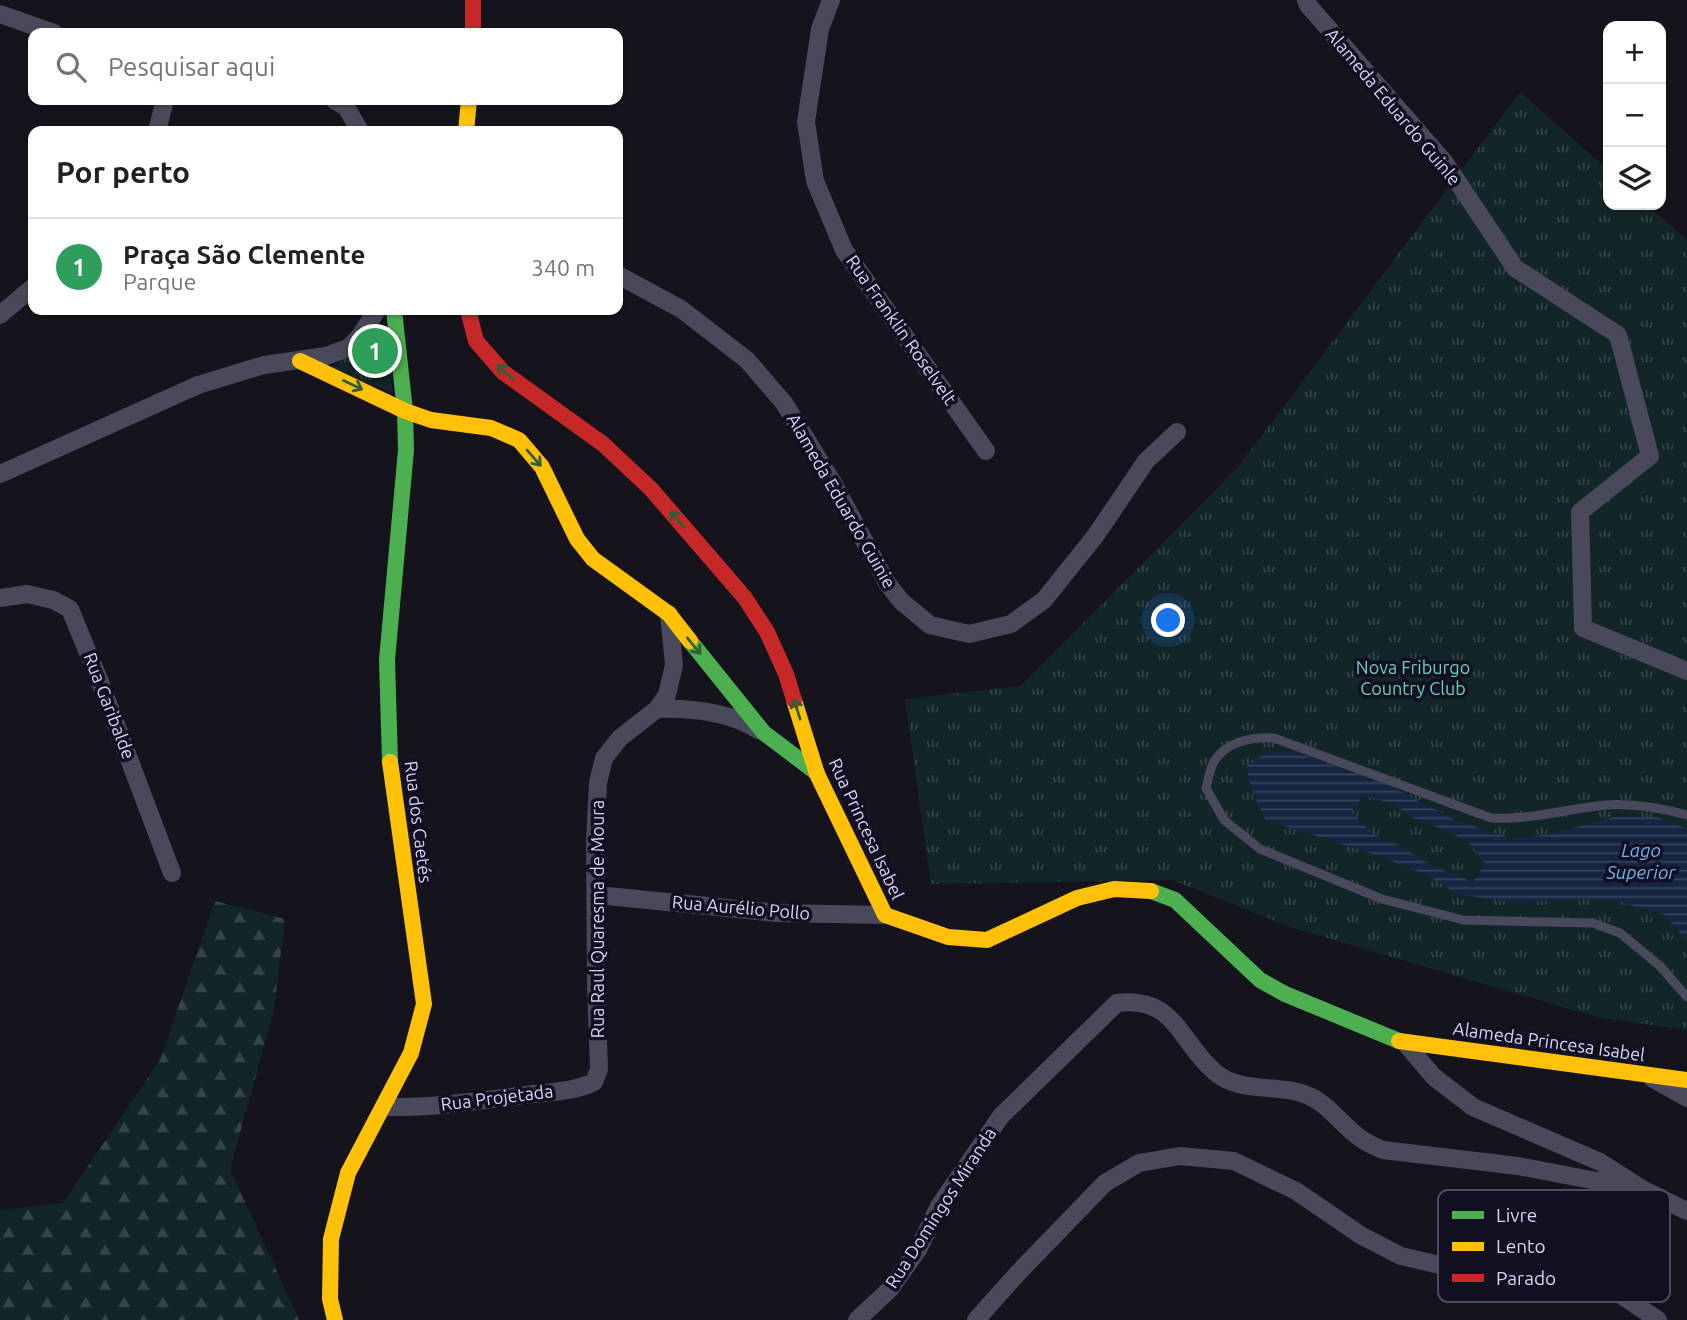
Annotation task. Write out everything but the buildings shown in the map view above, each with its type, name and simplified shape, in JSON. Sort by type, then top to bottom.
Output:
[{"type":"street","points":[[473,0],[473,28]]},
{"type":"street","name":"Rua Franklin Roselvelt","points":[[831,0],[820,29],[806,122],[815,181],[844,250],[986,451]]},
{"type":"street","name":"Alameda Eduardo Guinle","points":[[1306,0],[1445,163],[1515,268],[1618,335],[1650,456],[1580,512],[1583,628],[1687,671]]},
{"type":"street","points":[[0,14],[40,28]]},
{"type":"street","points":[[158,126],[164,105]]},
{"type":"street","points":[[343,105],[357,126]]},
{"type":"street","points":[[466,126],[469,105]]},
{"type":"street","name":"Alameda Eduardo Guinie","points":[[623,278],[681,309],[747,359],[784,403],[834,483],[887,583],[901,601],[930,625],[969,634],[1011,624],[1044,600],[1096,535],[1146,461],[1177,432]]},
{"type":"street","points":[[0,315],[28,291]]},
{"type":"street","points":[[0,474],[198,385],[264,365],[326,356],[348,348],[374,315]]},
{"type":"street","name":"Rua dos Caetés","points":[[335,1320],[330,1299],[331,1238],[348,1173],[411,1053],[425,1004],[390,763],[387,660],[406,450],[405,411],[395,315]]},
{"type":"street","name":"Rua Princesa Isabel","points":[[469,315],[476,341],[503,372],[603,444],[651,489],[746,598],[786,674],[817,774],[884,915],[960,940],[974,942],[987,940],[1077,898],[1114,889],[1149,890],[1175,900],[1260,980],[1286,994],[1405,1043]]},
{"type":"street","points":[[300,361],[405,411],[431,419],[491,428],[519,440],[542,467],[578,539],[593,559],[669,614],[764,733]]},
{"type":"street","name":"Rua Garibalde","points":[[0,598],[27,594],[53,600],[70,609],[172,873]]},
{"type":"street","name":"Rua Raul Quaresma de Moura","points":[[599,1069],[595,841],[598,783],[604,758],[620,738],[657,709],[667,695],[674,665],[669,614]]},
{"type":"street","points":[[657,709],[690,709],[744,721],[817,774]]},
{"type":"street","name":"Rua Aurélio Pollo","points":[[597,895],[778,913],[884,915]]},
{"type":"street","name":"Rua Domingos Miranda","points":[[857,1320],[890,1289],[919,1248],[939,1206],[1001,1116],[1117,1003],[1136,1000],[1157,1007],[1216,1073],[1231,1082],[1293,1090],[1312,1097],[1362,1140],[1382,1150],[1518,1166],[1644,1190]]},
{"type":"street","points":[[1405,1043],[1434,1077],[1473,1107],[1600,1162],[1644,1190]]},
{"type":"street","name":"Alameda Princesa Isabel","points":[[1405,1043],[1522,1056],[1687,1080]]},
{"type":"street","name":"Rua Projetada","points":[[384,1107],[420,1108],[581,1088],[594,1082],[599,1069]]},
{"type":"street","points":[[1647,1075],[1687,1098]]},
{"type":"street","points":[[976,1320],[1105,1183],[1139,1163],[1180,1156],[1234,1161],[1296,1191],[1362,1236],[1401,1256],[1438,1265]]},
{"type":"street","points":[[1670,1203],[1687,1211]]},
{"type":"street","points":[[1631,1302],[1658,1320]]},
{"type":"lane","points":[[1687,815],[1654,806],[1607,805],[1521,819],[1491,818],[1274,738],[1253,737],[1228,747],[1212,764],[1206,789],[1224,820],[1260,849],[1382,899],[1463,920],[1593,923],[1620,933],[1660,966],[1687,997]]},
{"type":"green space","name":"Nova Friburgo Country Club","points":[[1520,92],[1603,166],[1603,210],[1653,210],[1687,240],[1687,1030],[1596,1017],[1290,927],[1172,880],[931,884],[905,699],[1021,686],[1238,467]]},
{"type":"green space","points":[[391,334],[392,392],[327,369]]},
{"type":"green space","points":[[215,901],[285,919],[274,1010],[230,1169],[299,1320],[0,1320],[0,1210],[63,1203],[160,1060]]},
{"type":"water","name":"Lago Superior","points":[[1268,750],[1296,752],[1388,785],[1455,820],[1514,839],[1550,834],[1615,817],[1657,817],[1687,829],[1687,940],[1664,915],[1620,902],[1584,899],[1517,903],[1457,894],[1429,876],[1382,857],[1266,820],[1253,793],[1246,767]],"holes":[[[1363,796],[1392,803],[1413,818],[1452,833],[1471,845],[1485,864],[1473,882],[1435,867],[1371,833],[1351,811]]]},
{"type":"traffic: fast","points":[[390,762],[387,660],[406,450],[405,411],[395,315]]},
{"type":"traffic: fast","points":[[690,641],[764,733],[817,773]]},
{"type":"traffic: fast","points":[[1151,891],[1175,900],[1260,980],[1285,994],[1399,1041]]},
{"type":"traffic: slow","points":[[466,126],[469,105]]},
{"type":"traffic: slow","points":[[300,361],[405,411],[431,420],[491,428],[519,440],[542,467],[577,539],[593,559],[669,614],[690,641]]},
{"type":"traffic: slow","points":[[794,700],[817,774],[885,915],[948,937],[987,940],[1077,898],[1114,889],[1151,891]]},
{"type":"traffic: slow","points":[[335,1320],[330,1299],[331,1239],[348,1173],[411,1053],[424,1004],[390,762]]},
{"type":"traffic: slow","points":[[1399,1041],[1687,1080]]},
{"type":"traffic: jam","points":[[473,0],[473,28]]},
{"type":"traffic: jam","points":[[469,315],[476,341],[503,372],[603,444],[651,489],[745,598],[767,632],[786,674],[794,700]]},
{"type":"place","name":"Praça São Clemente","points":[[375,351]]}]
